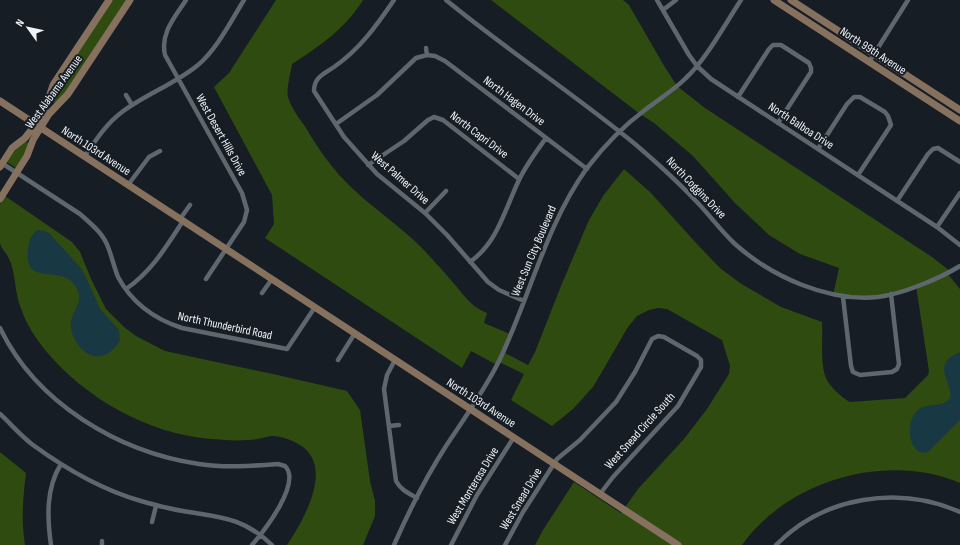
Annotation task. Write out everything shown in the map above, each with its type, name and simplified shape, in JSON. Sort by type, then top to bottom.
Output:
[{"type":"street","name":"West Alabama Avenue","points":[[0,199],[27,156],[53,85],[109,0]]},
{"type":"street","name":"West Alabama Avenue","points":[[1,164],[12,148],[38,126],[68,94],[130,0]]},
{"type":"street","name":"West Desert Hills Drive","points":[[186,0],[163,39],[165,54],[242,193],[247,210],[244,222],[206,279]]},
{"type":"street","points":[[85,156],[106,127],[117,116],[132,105],[178,79],[198,65],[207,56],[244,0]]},
{"type":"street","name":"West Palmer Drive","points":[[394,0],[375,28],[358,47],[342,62],[318,78],[314,83],[314,91],[344,137],[376,174],[425,213],[488,282],[499,290],[524,301]]},
{"type":"street","name":"North Coggins Drive","points":[[446,0],[620,132],[669,173],[728,237],[747,253],[791,280],[822,292],[843,297],[869,298],[891,294],[916,286],[960,266]]},
{"type":"street","name":"North Balboa Drive","points":[[657,0],[689,55],[697,66],[711,79],[858,175],[960,245]]},
{"type":"street","points":[[663,10],[676,0]]},
{"type":"street","name":"West Sun City Boulevard","points":[[394,545],[441,454],[487,383],[500,358],[557,219],[576,185],[601,151],[620,132],[644,110],[672,91],[697,66],[741,0]]},
{"type":"street","name":"North 99th Avenue","points":[[774,0],[960,121]]},
{"type":"street","name":"North 99th Avenue","points":[[791,0],[960,110]]},
{"type":"street","points":[[869,62],[908,0]]},
{"type":"street","points":[[822,31],[827,24]]},
{"type":"street","points":[[738,97],[773,45],[781,45],[809,63],[811,72],[778,123]]},
{"type":"street","points":[[336,124],[377,95],[416,58],[427,55],[426,48]]},
{"type":"street","name":"North Hagen Drive","points":[[427,55],[440,58],[587,169]]},
{"type":"street","points":[[126,95],[132,105]]},
{"type":"street","points":[[818,149],[850,100],[857,97],[885,112],[891,125],[858,175]]},
{"type":"street","name":"North 103rd Avenue","points":[[0,101],[678,545]]},
{"type":"street","name":"North Capri Drive","points":[[368,165],[404,142],[428,120],[434,117],[443,120],[519,179]]},
{"type":"street","points":[[470,262],[493,238],[519,179],[546,138]]},
{"type":"street","points":[[897,201],[928,154],[933,149],[938,148],[960,162]]},
{"type":"street","points":[[128,185],[149,157],[160,151]]},
{"type":"street","name":"North Thunderbird Road","points":[[1,164],[80,214],[97,229],[105,241],[118,277],[126,289],[144,309],[168,323],[182,328],[286,349],[315,307]]},
{"type":"street","points":[[425,213],[446,191]]},
{"type":"street","points":[[937,228],[960,193]]},
{"type":"street","points":[[126,289],[142,278],[154,265],[190,205]]},
{"type":"street","points":[[105,241],[111,238]]},
{"type":"street","points":[[262,293],[272,279]]},
{"type":"street","points":[[843,297],[851,366],[853,372],[860,375],[892,372],[897,369],[899,364],[891,294]]},
{"type":"street","points":[[0,328],[15,354],[46,389],[86,422],[117,439],[155,454],[200,464],[234,467],[278,464],[284,466],[289,473],[284,498],[274,516],[252,545]]},
{"type":"street","points":[[338,360],[355,333]]},
{"type":"street","name":"West Snead Drive","points":[[505,545],[523,512],[554,464],[563,453],[580,440],[616,402],[635,372],[652,339],[661,336],[680,346]]},
{"type":"street","name":"West Snead Circle South","points":[[600,494],[613,477],[675,410],[697,376],[701,367],[701,360],[680,346]]},
{"type":"street","points":[[395,360],[387,375],[384,389],[396,481],[404,491],[417,498]]},
{"type":"street","points":[[0,414],[32,444],[81,476],[112,490],[156,506],[227,518],[260,534],[272,545]]},
{"type":"street","points":[[389,426],[399,425]]},
{"type":"street","name":"West Monterosa Drive","points":[[451,545],[477,495],[514,437]]},
{"type":"street","points":[[51,545],[49,509],[50,489],[53,477],[61,464]]},
{"type":"street","points":[[776,545],[798,526],[818,515],[838,506],[861,500],[886,497],[915,498],[960,512]]},
{"type":"street","points":[[152,522],[156,506]]},
{"type":"green space","points":[[111,0],[127,0],[65,96],[54,103],[51,100],[53,90]]},
{"type":"green space","points":[[276,0],[363,0],[340,28],[292,64],[288,90],[289,101],[321,152],[345,181],[360,196],[421,247],[471,303],[487,313],[484,323],[510,334],[503,352],[528,365],[535,352],[589,220],[603,196],[624,169],[651,193],[720,268],[740,283],[781,307],[822,322],[822,358],[824,372],[828,381],[840,395],[850,402],[905,398],[928,375],[929,371],[916,286],[880,297],[833,295],[839,268],[800,254],[769,235],[735,203],[693,156],[654,123],[640,114],[491,0],[623,0],[629,5],[677,86],[705,108],[932,257],[950,271],[947,273],[960,289],[960,483],[932,474],[902,470],[871,472],[841,478],[812,489],[785,504],[762,522],[742,545],[535,545],[574,482],[621,513],[638,489],[684,439],[707,409],[729,374],[730,366],[722,340],[667,309],[658,308],[649,310],[637,316],[628,327],[593,387],[573,409],[552,426],[511,400],[524,374],[499,362],[497,365],[471,351],[462,368],[265,238],[274,224],[272,195],[214,87],[229,73]]},
{"type":"green space","points":[[26,141],[29,147],[16,168],[7,162],[15,147]]},
{"type":"green space","points":[[5,196],[72,242],[80,252],[106,309],[124,327],[136,336],[165,351],[347,391],[360,410],[370,481],[375,501],[375,516],[363,545],[287,545],[294,535],[307,509],[313,494],[315,480],[315,467],[310,455],[294,441],[275,436],[251,440],[212,439],[188,436],[165,430],[142,422],[120,411],[79,384],[61,368],[35,336],[26,322],[20,307],[12,265],[0,243],[0,204]]},
{"type":"green space","points":[[0,452],[26,473],[23,509],[25,545],[0,545]]},
{"type":"water","points":[[37,230],[49,233],[80,267],[100,309],[119,330],[120,341],[107,354],[95,356],[89,354],[79,346],[75,340],[72,333],[71,321],[79,301],[76,287],[70,280],[38,272],[32,268],[28,261],[29,243],[33,234]]},
{"type":"water","points":[[960,352],[960,420],[928,452],[917,450],[913,445],[910,431],[913,416],[918,410],[926,406],[946,402],[949,399],[950,394],[944,369],[945,363],[950,357]]}]
